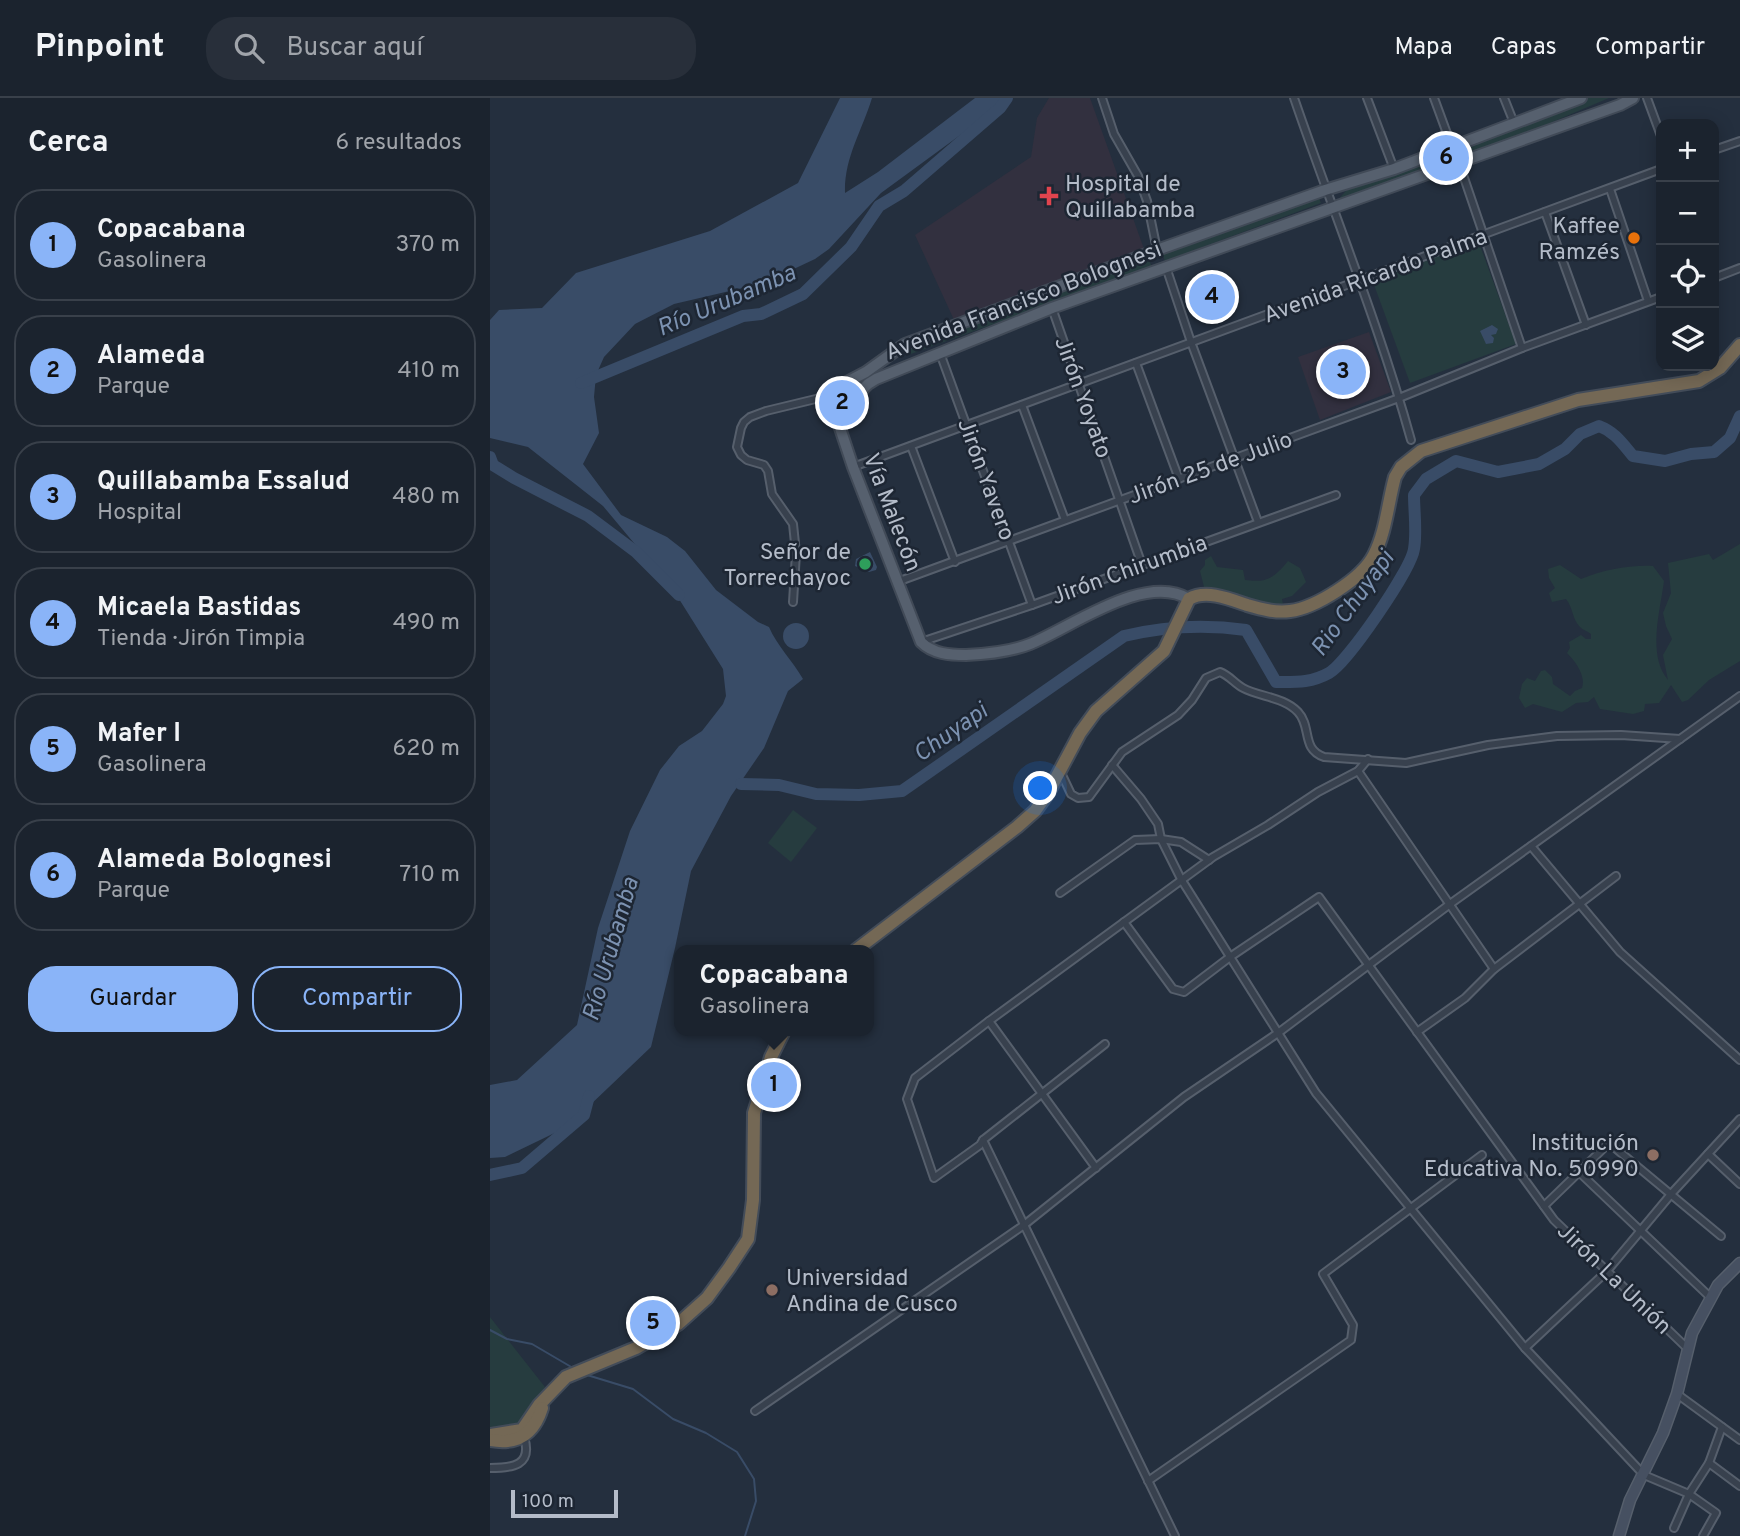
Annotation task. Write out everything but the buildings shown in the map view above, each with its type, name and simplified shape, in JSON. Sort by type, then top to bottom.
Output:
[{"type":"highway","points":[[863,945],[1035,811],[1060,772],[1080,733],[1096,711],[1154,662],[1170,642],[1189,599],[1200,595],[1221,597],[1277,611],[1292,611],[1308,605],[1340,588],[1370,562],[1378,545],[1395,477],[1401,467],[1421,451],[1549,407],[1699,381],[1720,368],[1740,345]]},
{"type":"highway","points":[[490,1438],[522,1434],[545,1398],[566,1377],[636,1348],[678,1324],[707,1298],[748,1239],[753,1200],[754,1113],[771,1057],[782,1036]]},
{"type":"main road","name":"Avenida Francisco Bolognesi","points":[[835,417],[868,384],[1052,308],[1460,163],[1633,98]]},
{"type":"main road","name":"Avenida Francisco Bolognesi","points":[[828,396],[831,389],[866,372],[900,348],[1157,250],[1325,190],[1394,169],[1577,99]]},
{"type":"main road","points":[[900,348],[910,365]]},
{"type":"main road","name":"Vía Malecón","points":[[828,396],[921,642]]},
{"type":"main road","points":[[921,642],[936,652],[958,655],[1012,650],[1142,593],[1167,591],[1189,599]]},
{"type":"street","points":[[1102,98],[1114,134],[1138,176],[1154,225],[1157,250]]},
{"type":"street","points":[[1294,98],[1331,207],[1360,281],[1399,398],[1410,440]]},
{"type":"street","points":[[1367,98],[1394,169]]},
{"type":"street","points":[[1434,98],[1452,146]]},
{"type":"street","points":[[1504,98],[1514,123]]},
{"type":"street","points":[[1647,98],[1656,122]]},
{"type":"street","points":[[1719,148],[1740,141]]},
{"type":"street","points":[[1460,163],[1522,348]]},
{"type":"street","name":"Avenida Ricardo Palma","points":[[853,467],[1656,171]]},
{"type":"street","points":[[1610,189],[1648,301]]},
{"type":"street","points":[[1545,212],[1586,325]]},
{"type":"street","points":[[1166,267],[1258,522]]},
{"type":"street","points":[[1719,276],[1740,268]]},
{"type":"street","name":"Jirón 25 de Julio","points":[[897,582],[1399,398],[1522,348],[1656,299]]},
{"type":"street","name":"Jirón Yoyato","points":[[1052,308],[1142,565]]},
{"type":"street","name":"Jirón Yavero","points":[[940,353],[1032,605]]},
{"type":"street","points":[[1136,363],[1179,480]]},
{"type":"street","points":[[793,601],[796,538],[793,524],[772,494],[768,471],[764,465],[741,456],[737,447],[741,428],[750,417],[828,396]]},
{"type":"street","points":[[1022,405],[1065,520]]},
{"type":"street","points":[[911,446],[955,562]]},
{"type":"street","name":"Jirón Chirumbia","points":[[921,642],[1032,605],[1336,495]]},
{"type":"street","points":[[1060,772],[1071,793],[1083,799],[1093,792],[1122,752],[1178,715],[1192,700],[1206,678],[1220,672],[1229,675],[1247,690],[1272,697],[1293,708],[1305,723],[1308,744],[1318,755],[1406,763],[1488,746],[1557,736],[1681,738]]},
{"type":"street","points":[[755,1410],[1024,1225],[1184,1097],[1278,1033],[1450,904],[1740,696]]},
{"type":"street","points":[[1105,1044],[980,1145],[934,1178],[907,1099],[915,1078],[1181,879],[1318,792],[1358,771],[1368,759]]},
{"type":"street","points":[[1112,765],[1158,824],[1161,839],[1181,879],[1316,1093],[1525,1348],[1644,1475],[1689,1494],[1716,1513],[1703,1536]]},
{"type":"street","points":[[1358,771],[1494,969]]},
{"type":"street","points":[[1060,893],[1135,840],[1161,839],[1181,842],[1209,860]]},
{"type":"street","points":[[1531,846],[1620,953],[1740,1060]]},
{"type":"street","points":[[1417,1032],[1465,998],[1494,969],[1616,876]]},
{"type":"street","name":"Jirón La Unión","points":[[1230,957],[1319,897],[1554,1220],[1688,1348]]},
{"type":"street","points":[[1124,922],[1173,989],[1184,992],[1230,957]]},
{"type":"street","points":[[989,1021],[1096,1168]]},
{"type":"street","points":[[1525,1348],[1607,1271],[1672,1193],[1740,1119]]},
{"type":"street","points":[[983,1140],[1175,1536]]},
{"type":"street","points":[[1544,1206],[1609,1143],[1721,1236]]},
{"type":"street","points":[[1708,1154],[1740,1184]]},
{"type":"street","points":[[1149,1481],[1351,1340],[1353,1325],[1323,1274],[1482,1155]]},
{"type":"street","points":[[1579,1172],[1710,1297]]},
{"type":"street","points":[[1619,1536],[1630,1500],[1644,1475],[1677,1394],[1692,1333],[1718,1285],[1740,1263]]},
{"type":"street","points":[[1677,1394],[1740,1440]]},
{"type":"street","points":[[1674,1528],[1689,1494],[1709,1463],[1722,1427]]},
{"type":"street","points":[[490,1468],[519,1465],[526,1447],[522,1434]]},
{"type":"street","points":[[1709,1463],[1740,1486]]},
{"type":"shaded area","name":"Hospital de Quillabamba","points":[[1049,98],[1090,98],[1144,249],[955,322],[915,235],[1031,157],[1037,118]]},
{"type":"shaded area","points":[[1369,332],[1391,392],[1320,420],[1298,357]]},
{"type":"green space","points":[[1582,98],[1609,98],[1403,185],[1337,201],[1351,185]]},
{"type":"green space","points":[[1317,193],[1321,203],[1165,261],[1161,251]]},
{"type":"green space","points":[[1478,240],[1516,344],[1410,383],[1373,282]]},
{"type":"green space","points":[[1147,256],[1152,267],[908,355],[903,346]]},
{"type":"green space","points":[[1740,544],[1740,661],[1709,680],[1688,700],[1682,702],[1671,685],[1659,703],[1645,704],[1644,711],[1633,714],[1600,709],[1594,697],[1588,702],[1576,703],[1562,712],[1533,704],[1525,708],[1519,698],[1522,684],[1527,678],[1535,681],[1541,671],[1545,670],[1552,677],[1553,684],[1570,696],[1582,688],[1581,674],[1567,653],[1569,642],[1581,635],[1591,639],[1591,634],[1577,624],[1566,599],[1552,602],[1549,593],[1555,588],[1549,578],[1548,569],[1560,565],[1581,579],[1616,569],[1653,566],[1664,581],[1656,646],[1662,670],[1668,680],[1663,655],[1672,639],[1663,613],[1671,593],[1668,563],[1709,554],[1713,560]]},
{"type":"green space","points":[[1211,556],[1217,567],[1243,570],[1245,580],[1253,581],[1270,578],[1288,561],[1300,568],[1306,582],[1292,596],[1282,599],[1284,610],[1203,595],[1200,571],[1205,560]]},
{"type":"green space","points":[[793,810],[817,828],[791,862],[768,843]]},
{"type":"green space","points":[[490,1317],[545,1387],[520,1430],[490,1430]]},
{"type":"water","points":[[840,98],[872,98],[850,156],[845,193],[878,172],[975,98],[1004,98],[974,125],[881,193],[829,249],[815,259],[764,283],[674,304],[635,324],[604,357],[596,375],[594,397],[599,433],[583,464],[621,515],[667,537],[685,551],[716,590],[758,622],[769,627],[803,679],[788,691],[764,748],[731,796],[691,871],[651,1047],[567,1127],[505,1157],[490,1158],[490,1085],[517,1080],[577,1025],[598,928],[630,831],[660,770],[679,746],[702,731],[726,696],[723,669],[674,591],[603,506],[528,447],[490,438],[490,320],[499,310],[542,308],[576,273],[710,231],[798,183]]},
{"type":"water","points":[[1492,325],[1498,329],[1496,334],[1491,335],[1494,338],[1493,343],[1486,344],[1480,331]]},
{"type":"water","name":"Señor de Torrechayoc","points":[[870,552],[876,570],[869,572],[855,566],[856,559]]},
{"type":"water","points":[[796,623],[805,627],[809,636],[805,645],[796,649],[787,645],[783,636],[787,627]]},
{"type":"waterway","name":"Río Urubamba","points":[[581,383],[743,316],[761,314],[803,294],[851,247],[879,206],[904,191],[1000,108],[1007,98]]},
{"type":"waterway","name":"Rio Chuyapi","points":[[741,784],[779,785],[816,794],[859,795],[902,791],[1124,636],[1139,633],[1200,627],[1246,630],[1276,682],[1316,679],[1338,666],[1377,615],[1402,576],[1414,549],[1414,495],[1426,479],[1456,461],[1498,472],[1539,464],[1565,449],[1580,434],[1599,426],[1622,442],[1633,456],[1665,461],[1691,454],[1714,452],[1730,438],[1740,416]]},
{"type":"waterway","name":"Río Urubamba","points":[[490,457],[493,465],[514,478],[588,516],[636,552],[679,595]]},
{"type":"waterway","name":"Río Urubamba","points":[[490,1175],[522,1168],[584,1115],[589,1096]]},
{"type":"waterway","points":[[490,1330],[507,1339],[532,1344],[573,1368]]},
{"type":"waterway","points":[[587,1375],[633,1389],[673,1419],[706,1433],[737,1452],[754,1479],[756,1501],[745,1536]]},
{"type":"place","name":"Alameda Bolognesi","points":[[1446,158]]},
{"type":"place","name":"Hospital de Quillabamba","points":[[1049,196]]},
{"type":"place","name":"Kaffee Ramzés","points":[[1634,238]]},
{"type":"place","name":"Micaela Bastidas","points":[[1212,297]]},
{"type":"place","name":"Quillabamba Essalud","points":[[1343,372]]},
{"type":"place","name":"Alameda","points":[[842,403]]},
{"type":"place","name":"Señor de Torrechayoc","points":[[865,564]]},
{"type":"place","name":"Copacabana","points":[[774,1085]]},
{"type":"place","name":"Institución Educativa No. 50990","points":[[1653,1155]]},
{"type":"place","name":"Universidad Andina de Cusco","points":[[772,1290]]},
{"type":"place","name":"Mafer I","points":[[653,1323]]},
{"type":"water label","name":"Chuyapi","points":[[950,732]]}]
